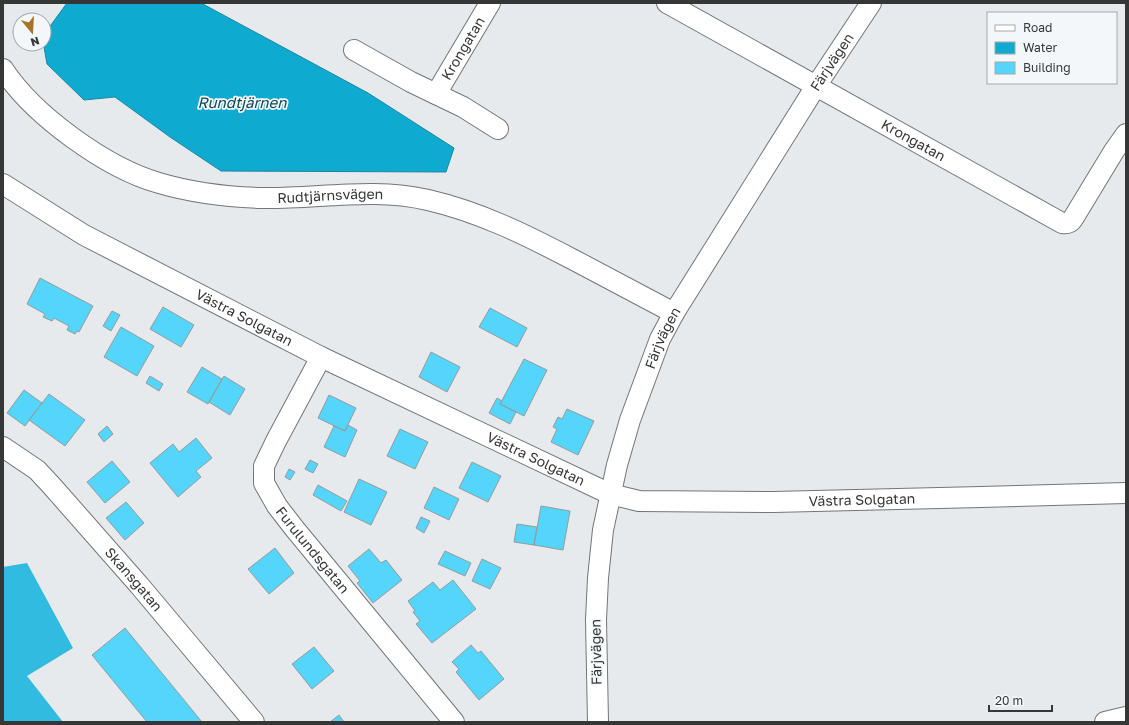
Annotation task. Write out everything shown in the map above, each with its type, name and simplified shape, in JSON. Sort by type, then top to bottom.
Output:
[{"type":"street","name":"Krongatan","points":[[436,94],[490,3]]},
{"type":"street","name":"Krongatan","points":[[667,3],[1062,223],[1066,224],[1071,222],[1126,134]]},
{"type":"street","name":"Färjvägen","points":[[598,722],[596,620],[597,585],[603,530],[610,494],[630,420],[660,339],[674,313],[816,86],[871,3]]},
{"type":"street","name":"Krongatan","points":[[354,50],[410,82],[463,107],[498,128]]},
{"type":"street","name":"Rudtjärnsvägen","points":[[3,69],[9,78],[36,108],[81,144],[132,173],[157,183],[221,196],[262,198],[363,194],[392,195],[427,199],[463,209],[520,232],[674,313]]},
{"type":"street","name":"Västra Solgatan","points":[[3,184],[84,235],[321,357],[610,494],[640,501],[773,502],[1126,493]]},
{"type":"street","name":"Furulundsgatan","points":[[321,357],[264,466],[264,483],[277,506],[294,528],[454,722]]},
{"type":"street","name":"Skansgatan","points":[[3,447],[37,470],[51,485],[254,722]]},
{"type":"street","points":[[1104,722],[1126,717]]},
{"type":"shaded area","points":[[27,563],[73,648],[27,676],[63,722],[3,722],[3,567]]},
{"type":"water","name":"Rundtjärnen","points":[[67,3],[201,3],[368,93],[454,148],[446,172],[221,171],[170,137],[115,97],[84,100],[47,64],[45,52],[52,52],[52,24]]},
{"type":"building","points":[[40,278],[93,306],[79,332],[77,331],[75,334],[67,330],[69,326],[54,318],[52,321],[43,317],[45,314],[27,304]]},
{"type":"building","points":[[163,307],[194,325],[181,347],[150,329]]},
{"type":"building","points":[[490,308],[527,328],[517,347],[479,327]]},
{"type":"building","points":[[112,311],[120,315],[111,331],[103,326]]},
{"type":"building","points":[[121,327],[154,346],[137,376],[104,357]]},
{"type":"building","points":[[431,352],[460,367],[447,392],[419,377]]},
{"type":"building","points":[[524,359],[547,370],[524,416],[500,404]]},
{"type":"building","points":[[202,367],[222,379],[208,404],[187,392]]},
{"type":"building","points":[[150,376],[163,384],[159,391],[146,383]]},
{"type":"building","points":[[224,376],[245,389],[230,415],[209,402]]},
{"type":"building","points":[[24,390],[42,403],[25,426],[7,413]]},
{"type":"building","points":[[49,394],[85,420],[65,446],[29,420]]},
{"type":"building","points":[[329,395],[356,408],[345,431],[318,418]]},
{"type":"building","points":[[497,398],[502,401],[500,404],[516,412],[510,424],[489,413]]},
{"type":"building","points":[[567,409],[594,421],[578,455],[551,442],[557,429],[553,427],[558,417],[562,419]]},
{"type":"building","points":[[348,425],[357,430],[345,457],[324,447],[334,426],[345,431]]},
{"type":"building","points":[[107,426],[113,434],[104,442],[98,434]]},
{"type":"building","points":[[400,429],[428,442],[415,469],[387,456]]},
{"type":"building","points":[[196,438],[212,458],[196,471],[201,477],[178,497],[150,463],[173,444],[179,452]]},
{"type":"building","points":[[310,460],[318,464],[313,473],[305,469]]},
{"type":"building","points":[[112,461],[130,482],[105,503],[87,482]]},
{"type":"building","points":[[472,462],[501,476],[488,502],[459,488]]},
{"type":"building","points":[[289,469],[295,472],[290,480],[285,477]]},
{"type":"building","points":[[359,479],[387,492],[371,525],[344,512]]},
{"type":"building","points":[[318,485],[347,501],[341,511],[313,495]]},
{"type":"building","points":[[434,487],[459,499],[449,520],[424,508]]},
{"type":"building","points":[[126,502],[144,523],[125,540],[106,518]]},
{"type":"building","points":[[541,506],[570,511],[563,550],[534,545]]},
{"type":"building","points":[[421,517],[430,521],[424,533],[416,528]]},
{"type":"building","points":[[517,524],[537,527],[534,545],[514,542]]},
{"type":"building","points":[[275,548],[294,573],[269,594],[248,569]]},
{"type":"building","points":[[369,549],[381,563],[386,560],[402,580],[373,603],[357,583],[360,581],[348,566]]},
{"type":"building","points":[[445,551],[471,563],[465,576],[438,564]]},
{"type":"building","points":[[482,559],[501,568],[490,589],[472,581]]},
{"type":"building","points":[[453,580],[476,609],[432,643],[416,624],[420,621],[413,612],[415,611],[408,601],[433,582],[440,590]]},
{"type":"building","points":[[125,628],[202,722],[147,722],[92,655]]},
{"type":"building","points":[[471,645],[478,653],[481,651],[504,679],[479,700],[456,672],[459,669],[452,662]]},
{"type":"building","points":[[314,647],[334,671],[312,689],[292,664]]},
{"type":"building","points":[[339,715],[344,722],[330,722]]}]
